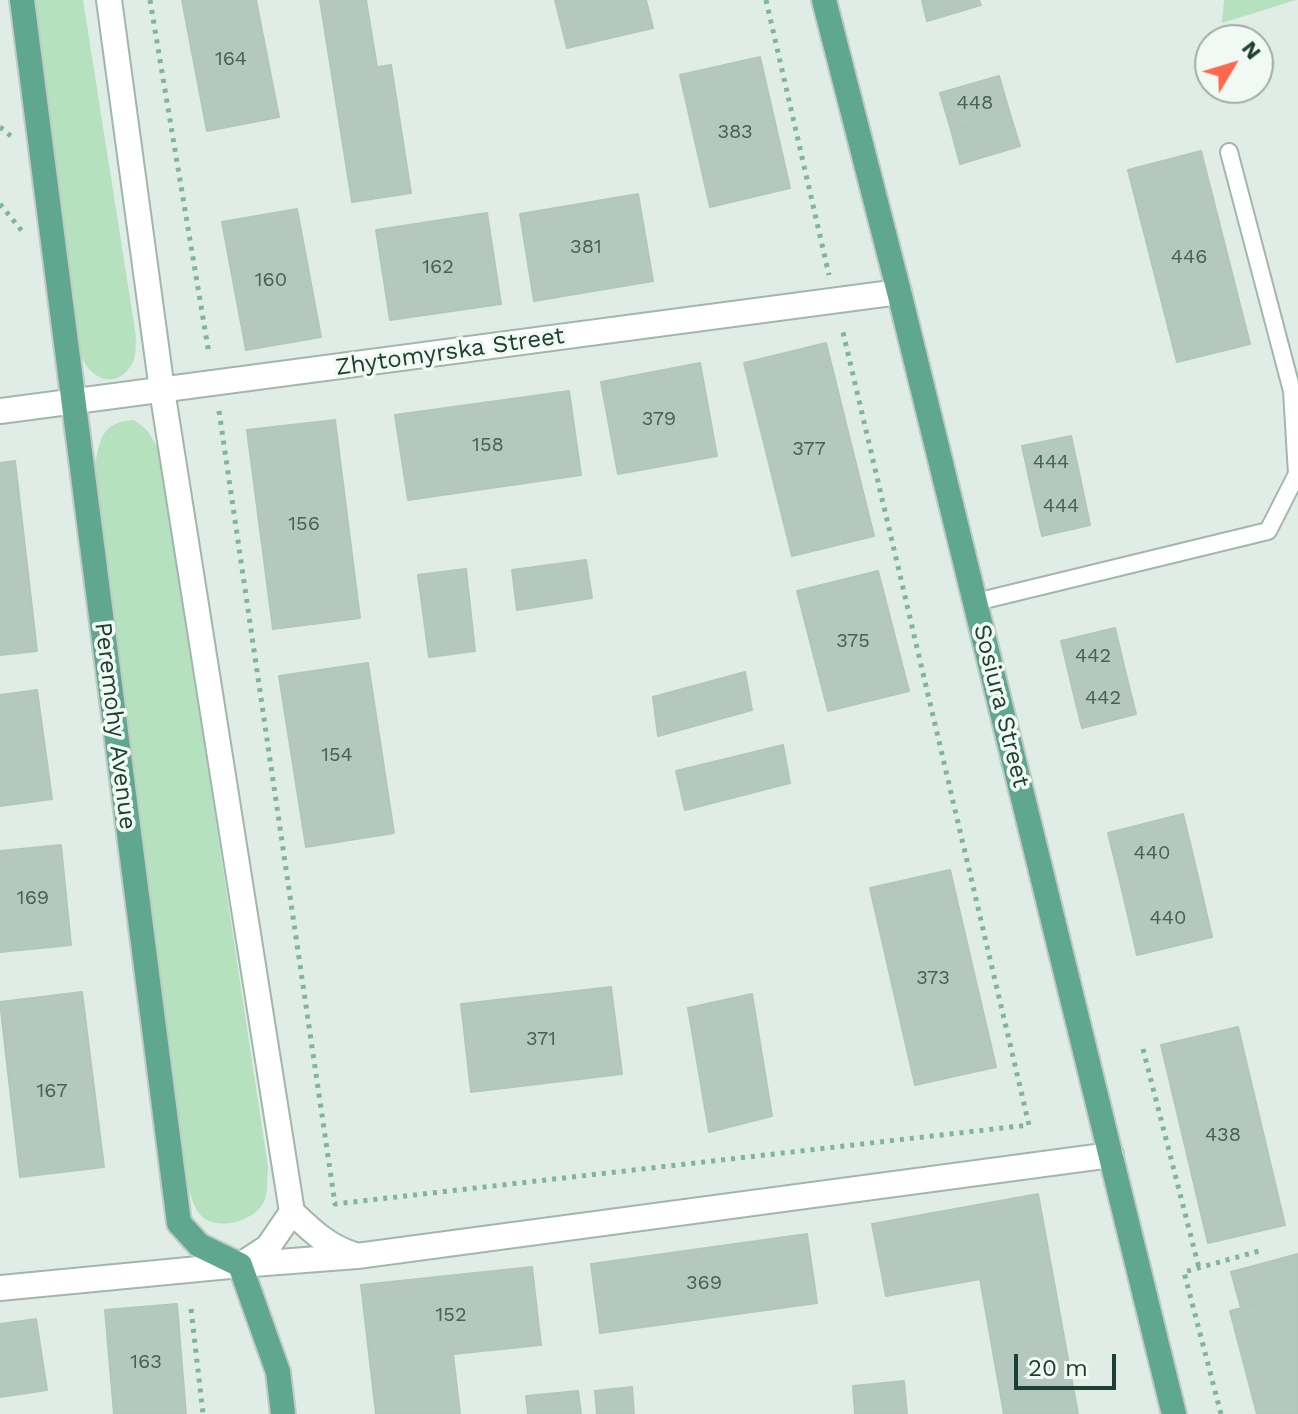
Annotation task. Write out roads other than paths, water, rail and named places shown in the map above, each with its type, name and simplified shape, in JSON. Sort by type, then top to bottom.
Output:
[{"type":"main road","name":"Peremohy Avenue","points":[[22,0],[179,1223],[199,1245],[240,1265]]},
{"type":"main road","name":"Sosiura Street","points":[[824,0],[976,602],[1174,1414]]},
{"type":"main road","points":[[240,1265],[278,1372],[283,1414]]},
{"type":"street","points":[[109,0],[162,390],[292,1212],[323,1241],[337,1250],[357,1256]]},
{"type":"street","name":"Zhytomyrska Street","points":[[0,411],[899,292]]},
{"type":"street","points":[[0,1288],[357,1256],[1111,1155]]},
{"type":"street","points":[[240,1265],[268,1247],[292,1212]]},
{"type":"lane","points":[[976,602],[1268,531],[1297,474],[1292,391],[1229,152]]}]
